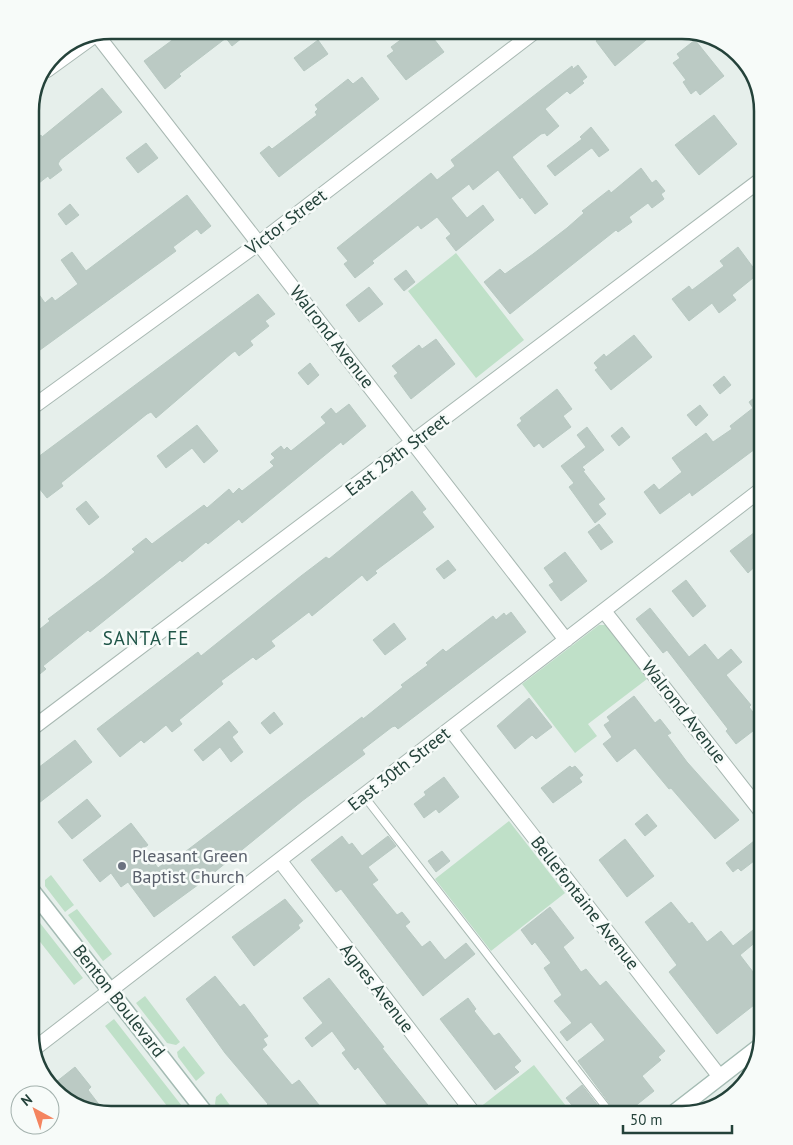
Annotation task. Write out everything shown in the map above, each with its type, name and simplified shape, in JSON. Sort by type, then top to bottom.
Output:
[{"type":"street","name":"Victor Street","points":[[39,403],[260,243],[526,39]]},
{"type":"street","name":"Walrond Avenue","points":[[99,40],[260,243],[566,640]]},
{"type":"street","points":[[58,62],[84,44]]},
{"type":"street","name":"East 29th Street","points":[[39,723],[754,185]]},
{"type":"street","name":"East 30th Street","points":[[39,1045],[754,495]]},
{"type":"street","name":"Walrond Avenue","points":[[604,611],[754,803]]},
{"type":"street","name":"Bellefontaine Avenue","points":[[450,729],[720,1078]]},
{"type":"street","name":"Agnes Avenue","points":[[280,861],[468,1106]]},
{"type":"street","name":"Benton Boulevard","points":[[39,899],[200,1106]]},
{"type":"street","points":[[683,1106],[752,1052]]},
{"type":"lane","points":[[364,796],[605,1106]]},
{"type":"green space","points":[[456,253],[524,340],[476,378],[408,291]]},
{"type":"green space","points":[[599,625],[606,625],[647,679],[588,724],[597,736],[575,753],[522,684]]},
{"type":"green space","points":[[509,821],[565,893],[491,951],[435,879]]},
{"type":"green space","points":[[51,875],[74,905],[65,912],[45,886],[45,880]]},
{"type":"green space","points":[[77,909],[112,954],[103,961],[68,915]]},
{"type":"green space","points":[[39,922],[83,978],[74,985],[39,940]]},
{"type":"green space","points":[[145,996],[180,1042],[176,1045],[167,1043],[136,1003]]},
{"type":"green space","points":[[114,1019],[182,1106],[167,1106],[105,1026]]},
{"type":"green space","points":[[184,1046],[205,1073],[196,1081],[178,1057],[177,1052]]},
{"type":"green space","points":[[534,1065],[566,1106],[482,1106]]},
{"type":"green space","points":[[221,1093],[230,1106],[216,1106],[216,1097]]},
{"type":"building","points":[[174,39],[225,39],[179,74],[181,76],[165,89],[144,61]]},
{"type":"building","points":[[227,39],[241,39],[232,46]]},
{"type":"building","points":[[402,39],[434,39],[444,52],[406,80],[387,56],[394,51],[391,47]]},
{"type":"building","points":[[598,39],[647,39],[615,66],[596,41]]},
{"type":"building","points":[[318,40],[328,54],[304,71],[294,58]]},
{"type":"building","points":[[695,40],[724,76],[700,95],[696,90],[691,94],[683,82],[686,80],[673,63],[680,58],[677,54]]},
{"type":"building","points":[[578,65],[587,77],[582,81],[584,83],[570,94],[567,91],[545,109],[559,126],[547,136],[545,133],[541,134],[512,157],[548,204],[535,214],[522,197],[520,199],[498,170],[473,190],[469,184],[451,198],[467,218],[483,205],[494,220],[456,251],[446,238],[451,234],[437,217],[421,229],[418,225],[372,261],[374,263],[355,278],[344,264],[348,261],[337,248],[431,173],[437,180],[455,166],[451,160],[572,66],[573,69]]},
{"type":"building","points":[[362,77],[379,99],[279,177],[260,153],[269,146],[272,149],[317,115],[315,112],[318,109],[315,105],[348,79],[353,84]]},
{"type":"building","points":[[102,88],[122,112],[60,160],[58,164],[62,170],[50,179],[48,176],[39,183],[39,137],[41,135],[42,137]]},
{"type":"building","points":[[714,115],[737,144],[699,175],[675,145]]},
{"type":"building","points":[[591,127],[609,150],[599,157],[592,148],[555,176],[547,166],[582,139],[580,137]]},
{"type":"building","points":[[146,143],[158,158],[138,173],[126,158]]},
{"type":"building","points":[[641,168],[652,183],[656,180],[665,191],[661,194],[664,199],[652,208],[648,203],[629,217],[632,222],[618,232],[616,230],[510,314],[484,282],[500,269],[505,274],[533,254],[567,228],[584,213],[582,211],[609,190],[611,193]]},
{"type":"building","points":[[187,195],[211,226],[201,234],[197,229],[173,247],[176,251],[40,350],[39,295],[45,303],[52,297],[55,301],[78,284],[61,260],[72,252],[86,271]]},
{"type":"building","points":[[70,204],[79,215],[66,225],[58,214]]},
{"type":"building","points":[[738,247],[754,269],[754,277],[732,295],[736,300],[719,313],[712,303],[689,321],[672,299],[689,286],[692,290],[724,266],[720,261]]},
{"type":"building","points":[[406,270],[415,282],[404,291],[394,279]]},
{"type":"building","points":[[369,287],[383,304],[359,322],[346,305]]},
{"type":"building","points":[[258,294],[275,314],[265,321],[269,326],[250,341],[253,345],[239,356],[235,351],[232,353],[156,418],[151,412],[147,414],[61,483],[63,486],[47,498],[39,488],[39,456]]},
{"type":"building","points":[[634,335],[652,357],[611,390],[595,370],[598,368],[594,363],[604,354],[606,357]]},
{"type":"building","points":[[436,339],[455,364],[411,399],[394,376],[398,373],[392,366],[419,345],[422,349]]},
{"type":"building","points":[[310,363],[319,375],[308,385],[298,373]]},
{"type":"building","points":[[724,376],[731,385],[720,394],[713,385]]},
{"type":"building","points":[[557,389],[572,409],[563,416],[571,427],[543,448],[539,443],[534,447],[517,425],[522,421],[520,418]]},
{"type":"building","points":[[754,398],[754,450],[692,496],[690,492],[660,514],[644,492],[654,484],[659,490],[682,472],[672,458],[706,433],[713,442],[732,429],[730,426],[753,408],[749,402]]},
{"type":"building","points":[[349,404],[366,426],[343,445],[341,442],[242,523],[239,519],[208,544],[206,542],[182,562],[180,560],[90,632],[88,630],[43,666],[46,669],[39,675],[39,630],[50,621],[48,619],[135,552],[132,549],[146,538],[152,544],[204,505],[207,508],[229,489],[233,494],[239,488],[242,491],[274,466],[270,462],[275,458],[271,454],[281,446],[284,450],[287,447],[291,451],[326,423],[321,417],[331,408],[336,414]]},
{"type":"building","points":[[700,405],[708,415],[696,426],[687,415]]},
{"type":"building","points":[[197,425],[218,451],[204,463],[192,448],[166,468],[157,456]]},
{"type":"building","points":[[587,427],[604,450],[582,467],[585,470],[583,471],[605,499],[598,504],[606,514],[595,523],[569,487],[574,483],[561,466],[586,447],[577,435]]},
{"type":"building","points":[[622,427],[630,437],[619,446],[611,436]]},
{"type":"building","points":[[412,491],[426,509],[422,512],[434,527],[375,571],[377,573],[367,581],[362,575],[312,616],[309,612],[271,641],[275,646],[256,660],[253,657],[221,681],[223,684],[179,720],[182,724],[172,732],[166,725],[144,743],[141,740],[120,757],[97,729],[198,652],[201,656],[326,557],[329,559]]},
{"type":"building","points":[[86,501],[99,517],[89,525],[76,509]]},
{"type":"building","points":[[599,524],[613,542],[601,550],[588,532]]},
{"type":"building","points":[[754,533],[754,567],[748,573],[730,551]]},
{"type":"building","points":[[565,552],[587,581],[561,601],[549,585],[554,582],[544,568]]},
{"type":"building","points":[[448,560],[456,570],[444,579],[436,569]]},
{"type":"building","points":[[686,580],[706,606],[693,617],[672,591]]},
{"type":"building","points":[[650,608],[689,657],[705,644],[718,660],[731,649],[742,662],[726,675],[751,705],[749,707],[754,714],[754,730],[736,744],[726,731],[728,729],[667,650],[663,653],[636,619]]},
{"type":"building","points":[[511,612],[526,632],[398,729],[395,726],[392,727],[362,750],[365,754],[302,801],[206,879],[154,917],[128,882],[121,887],[111,873],[100,882],[83,860],[131,823],[148,845],[144,848],[158,868],[179,852],[181,855],[362,717],[363,719],[403,687],[401,685],[428,665],[426,663],[443,649],[446,652],[493,616],[496,620],[504,613],[506,616]]},
{"type":"building","points":[[394,623],[406,639],[385,655],[373,640]]},
{"type":"building","points":[[634,696],[655,723],[660,719],[671,733],[667,735],[687,762],[739,820],[715,839],[671,788],[669,789],[635,748],[617,762],[603,744],[612,737],[604,725],[610,721],[607,717]]},
{"type":"building","points":[[529,698],[552,727],[536,739],[532,735],[515,749],[497,726]]},
{"type":"building","points":[[274,712],[283,724],[270,734],[261,723]]},
{"type":"building","points":[[229,721],[238,732],[232,737],[243,752],[231,762],[220,747],[203,761],[194,750]]},
{"type":"building","points":[[75,740],[92,762],[39,803],[39,767]]},
{"type":"building","points":[[570,766],[572,768],[575,766],[583,775],[579,778],[582,782],[553,803],[541,788]]},
{"type":"building","points":[[444,777],[459,797],[439,813],[436,809],[424,818],[414,804],[426,795],[424,792]]},
{"type":"building","points":[[87,799],[101,816],[72,839],[58,822]]},
{"type":"building","points":[[647,814],[657,826],[645,836],[635,824]]},
{"type":"building","points":[[342,836],[349,845],[352,843],[362,856],[388,836],[396,846],[368,867],[378,880],[372,884],[397,915],[402,912],[410,922],[405,926],[422,947],[430,941],[445,960],[466,943],[475,954],[423,996],[341,889],[336,892],[311,860]]},
{"type":"building","points":[[625,839],[654,876],[627,897],[599,860]]},
{"type":"building","points":[[754,841],[754,861],[741,871],[738,868],[733,872],[726,863]]},
{"type":"building","points":[[442,851],[450,861],[436,872],[428,861]]},
{"type":"building","points":[[285,899],[303,921],[298,925],[300,928],[254,966],[232,937]]},
{"type":"building","points":[[671,902],[689,924],[692,922],[707,942],[721,931],[733,946],[754,929],[754,943],[740,955],[754,973],[754,1005],[717,1034],[669,972],[677,965],[645,922]]},
{"type":"building","points":[[550,907],[574,938],[563,947],[581,972],[586,969],[600,986],[606,981],[665,1051],[658,1057],[661,1060],[642,1076],[654,1091],[635,1106],[611,1106],[578,1061],[605,1040],[591,1022],[567,1041],[560,1032],[572,1023],[554,1001],[562,995],[544,968],[551,963],[535,942],[532,945],[521,930]]},
{"type":"building","points":[[215,976],[240,1007],[244,1004],[268,1036],[263,1039],[267,1045],[262,1049],[292,1085],[299,1080],[320,1106],[266,1106],[268,1104],[225,1053],[186,999]]},
{"type":"building","points":[[329,978],[429,1106],[388,1106],[358,1067],[355,1070],[342,1053],[346,1050],[332,1031],[312,1047],[305,1038],[323,1023],[303,998]]},
{"type":"building","points":[[468,998],[476,1009],[474,1011],[494,1036],[499,1033],[521,1061],[514,1067],[519,1072],[495,1090],[440,1019]]},
{"type":"building","points":[[75,1067],[91,1087],[88,1090],[100,1105],[79,1099],[57,1082]]},
{"type":"building","points":[[582,1085],[598,1106],[573,1106],[566,1098]]},
{"type":"place","name":"Pleasant Green Baptist Church","points":[[122,866]]},
{"type":"district","name":"SANTA FE","points":[[146,638]]}]
